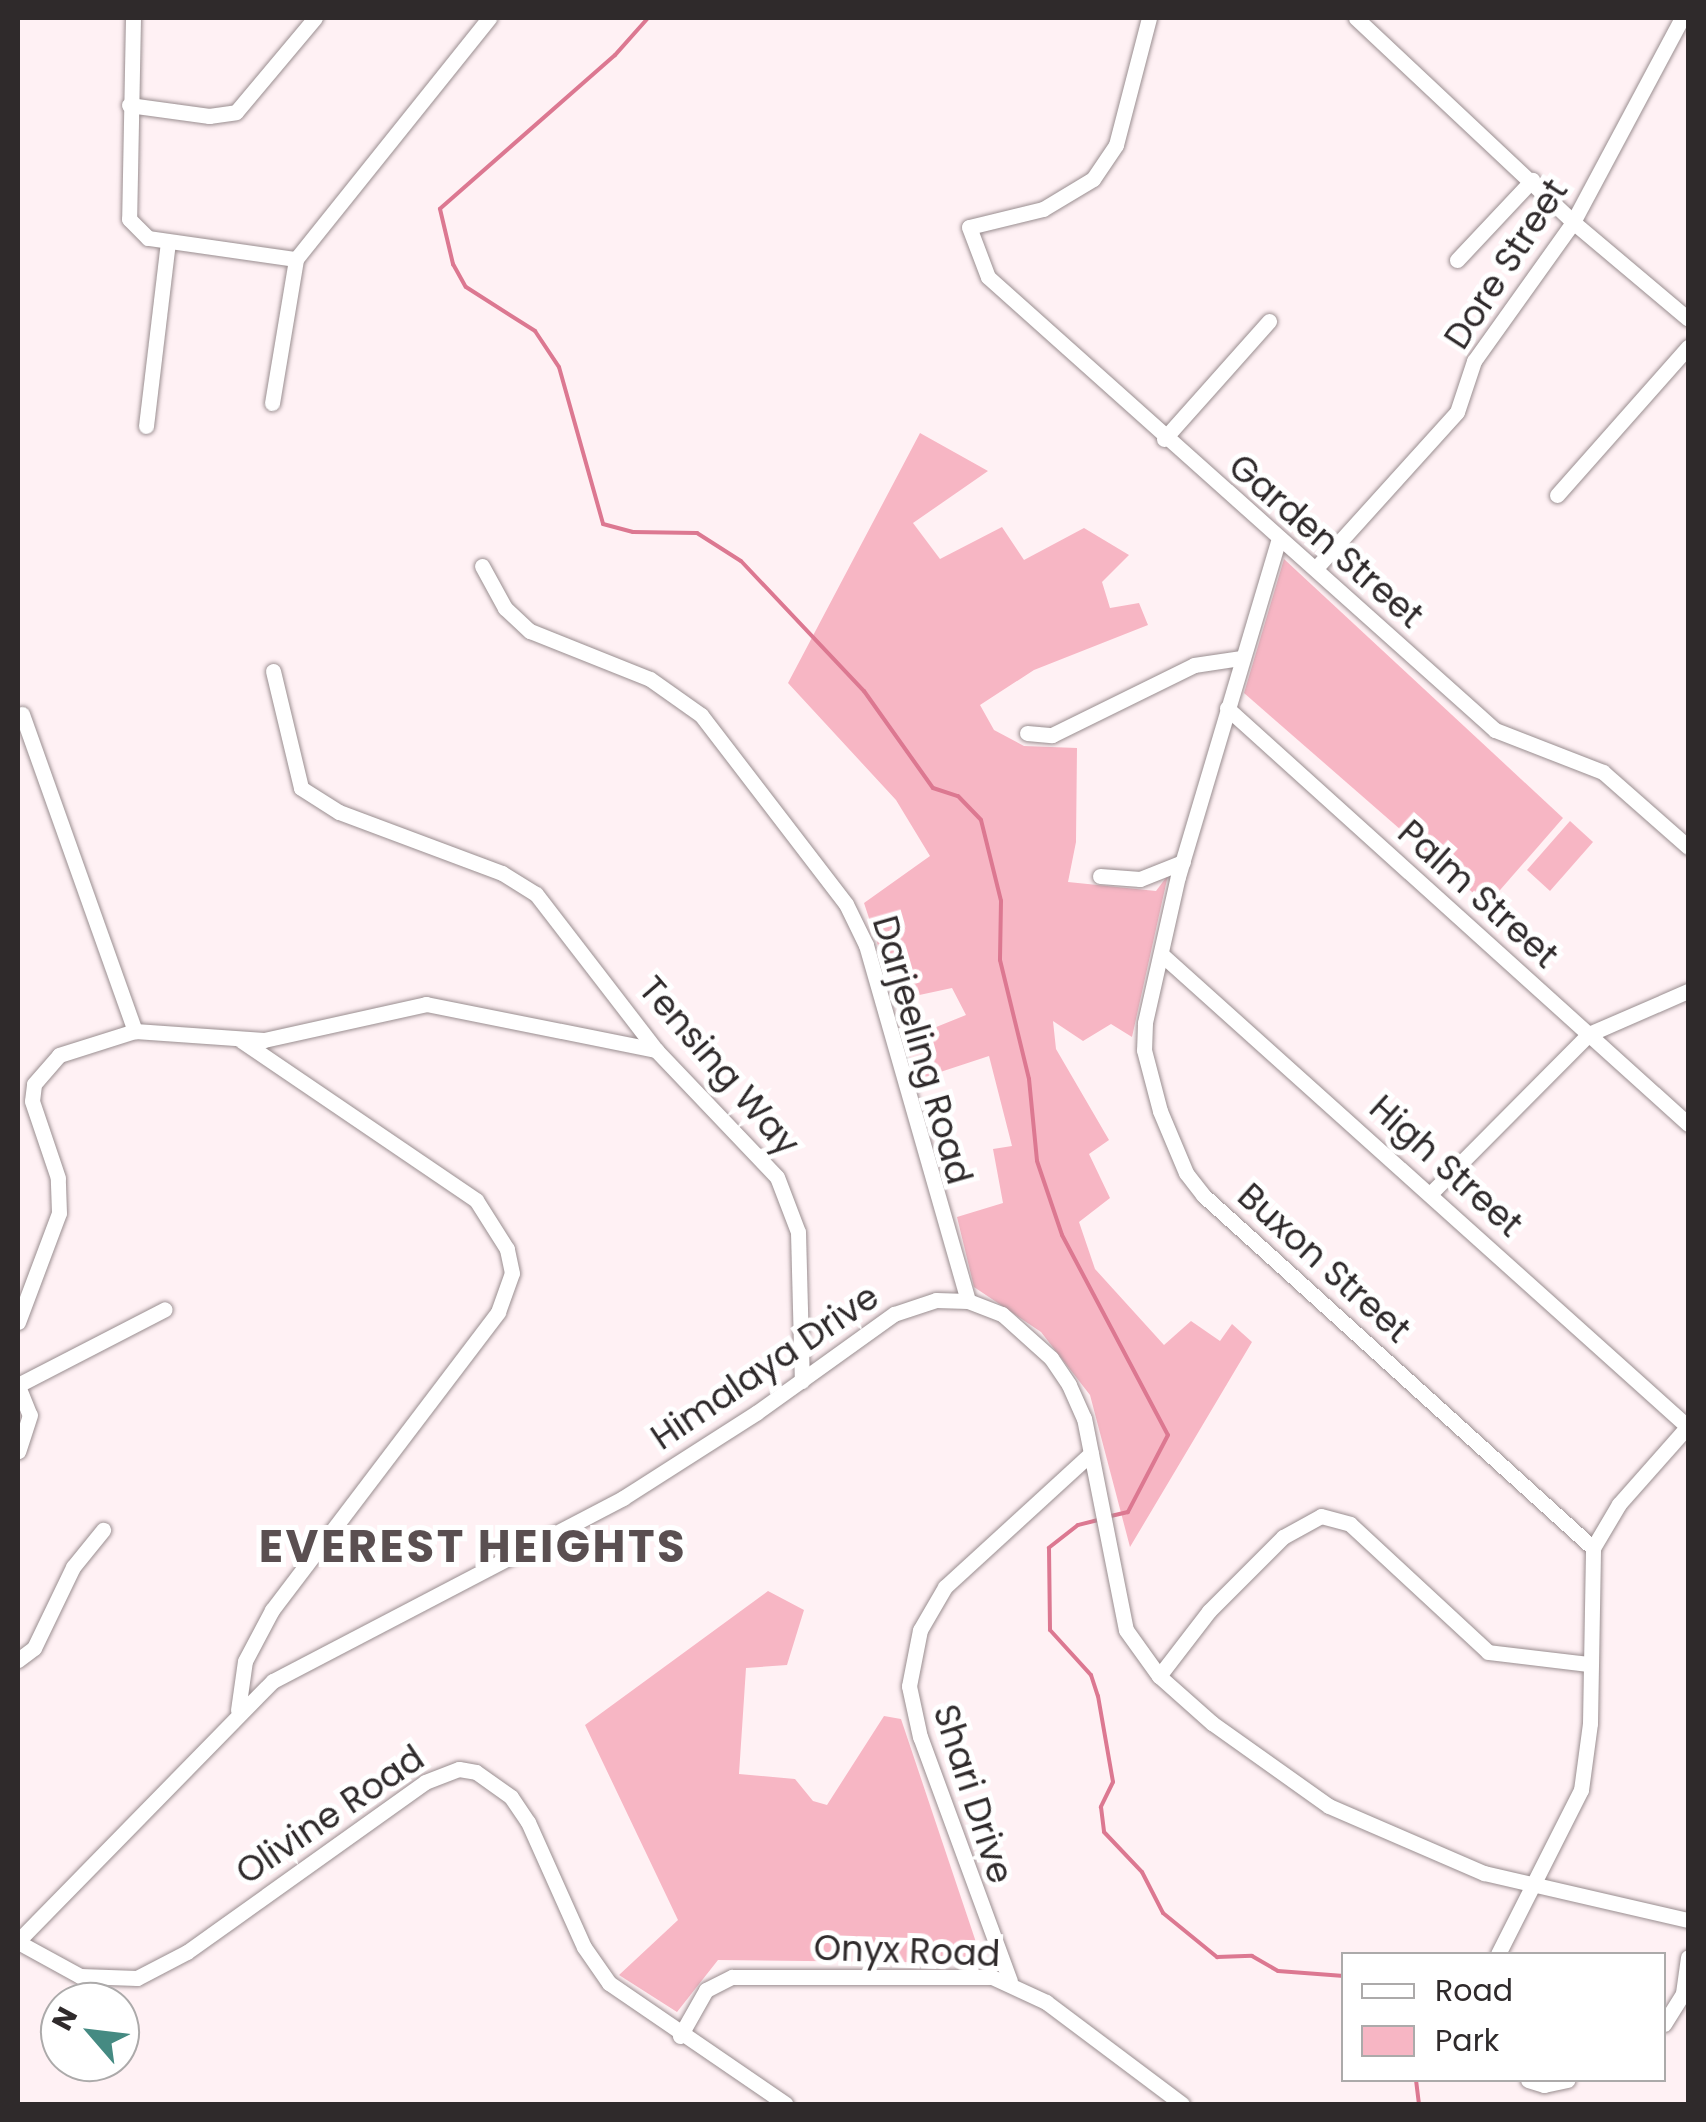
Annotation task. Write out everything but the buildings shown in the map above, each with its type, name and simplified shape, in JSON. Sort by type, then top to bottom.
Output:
[{"type":"street","points":[[134,18],[129,220],[148,238],[296,259]]},
{"type":"street","points":[[129,106],[210,116],[236,112],[315,18]]},
{"type":"street","points":[[272,404],[296,259],[490,18]]},
{"type":"street","name":"Garden Street","points":[[1149,18],[1116,145],[1093,179],[1042,209],[969,228],[988,277],[1164,439],[1316,568],[1494,730],[1604,772],[1688,847]]},
{"type":"street","points":[[1356,18],[1573,222],[1688,319]]},
{"type":"street","name":"Dore Street","points":[[1316,568],[1457,412],[1487,339],[1573,222],[1682,18]]},
{"type":"street","points":[[1457,260],[1532,180]]},
{"type":"street","points":[[146,426],[168,242]]},
{"type":"street","points":[[1164,439],[1269,320]]},
{"type":"street","points":[[1557,495],[1688,347]]},
{"type":"street","name":"Buxon Street","points":[[1280,538],[1183,862],[1144,1050],[1186,1174],[1593,1548]]},
{"type":"street","name":"Darjeeling Road","points":[[482,566],[516,621],[650,678],[701,715],[846,904],[866,945],[968,1301]]},
{"type":"street","points":[[1028,734],[1052,735],[1194,665],[1242,658]]},
{"type":"street","name":"Tensing Way","points":[[273,671],[301,788],[339,812],[519,881],[559,918],[656,1050],[752,1145],[791,1202],[798,1232],[802,1381]]},
{"type":"street","name":"Palm Street","points":[[1227,708],[1688,1124]]},
{"type":"street","points":[[22,714],[135,1031]]},
{"type":"street","points":[[1100,876],[1140,880],[1183,862]]},
{"type":"street","name":"High Street","points":[[1161,954],[1432,1192],[1688,1426]]},
{"type":"street","points":[[1432,1192],[1588,1034],[1688,991]]},
{"type":"street","points":[[18,1322],[61,1193],[34,1115],[34,1084],[59,1055],[135,1031],[242,1041],[426,1004],[656,1050]]},
{"type":"street","points":[[238,1710],[245,1661],[272,1610],[498,1312],[512,1273],[507,1249],[476,1200],[242,1041]]},
{"type":"street","name":"Himalaya Drive","points":[[18,1941],[238,1710],[327,1649],[622,1498],[915,1303],[968,1301],[1002,1314],[1051,1358],[1084,1418],[1126,1630],[1158,1676],[1264,1765],[1328,1806],[1535,1890],[1688,1920]]},
{"type":"street","points":[[18,1451],[30,1416],[18,1385],[165,1309]]},
{"type":"street","points":[[1499,1952],[1535,1890],[1581,1790],[1593,1548],[1619,1504],[1688,1426]]},
{"type":"street","name":"Shari Drive","points":[[1010,1981],[926,1756],[909,1686],[920,1630],[944,1588],[1092,1453]]},
{"type":"street","points":[[1158,1676],[1208,1611],[1283,1537],[1321,1516],[1350,1524],[1488,1652],[1589,1664]]},
{"type":"street","points":[[18,1660],[34,1648],[84,1550],[103,1530]]},
{"type":"street","name":"Olivine Road","points":[[18,1941],[97,1981],[160,1969],[353,1827],[424,1782],[459,1769],[494,1782],[510,1797],[595,1967],[680,2036],[786,2104]]},
{"type":"street","points":[[1666,2021],[1683,1993],[1688,1956]]},
{"type":"street","name":"Onyx Road","points":[[680,2036],[706,1990],[732,1977],[1010,1981],[1182,2104]]},
{"type":"green space","points":[[920,433],[988,471],[913,523],[940,559],[1002,527],[1024,560],[1084,528],[1129,555],[1102,582],[1110,608],[1139,603],[1148,625],[1034,670],[980,705],[994,730],[1024,746],[1077,748],[1076,842],[1068,882],[1156,891],[1168,875],[1132,1037],[1111,1024],[1083,1041],[1053,1021],[1056,1049],[1109,1140],[1089,1154],[1110,1198],[1079,1222],[1095,1269],[1164,1345],[1191,1321],[1220,1341],[1232,1324],[1252,1342],[1130,1547],[1090,1395],[1041,1332],[974,1287],[957,1217],[1003,1203],[993,1149],[1012,1146],[989,1056],[916,1080],[904,1040],[966,1015],[952,988],[896,1000],[864,903],[930,856],[896,800],[788,683]]},
{"type":"green space","points":[[1284,559],[1563,818],[1487,905],[1244,693]]},
{"type":"green space","points":[[1570,821],[1593,842],[1550,891],[1527,870]]},
{"type":"green space","points":[[768,1591],[804,1610],[787,1665],[746,1668],[739,1774],[795,1779],[813,1801],[827,1805],[884,1716],[901,1719],[983,1963],[718,1960],[677,2012],[619,1975],[678,1920],[585,1725]]},
{"type":"waterway","points":[[648,18],[615,55],[440,209],[453,264],[466,287],[535,331],[559,367],[603,524],[633,532],[697,533],[741,561],[864,691],[933,788],[958,796],[981,820],[1001,901],[1000,960],[1029,1079],[1037,1161],[1062,1235],[1168,1435],[1128,1512],[1107,1517]]},
{"type":"waterway","points":[[1098,1520],[1078,1525],[1049,1548],[1050,1630],[1091,1675],[1098,1696],[1113,1782],[1101,1807],[1104,1832],[1142,1872],[1163,1913],[1217,1957],[1252,1956],[1278,1971],[1341,1976]]},
{"type":"waterway","points":[[1416,2082],[1419,2104]]},
{"type":"district","name":"EVEREST HEIGHTS","points":[[473,1547]]}]
